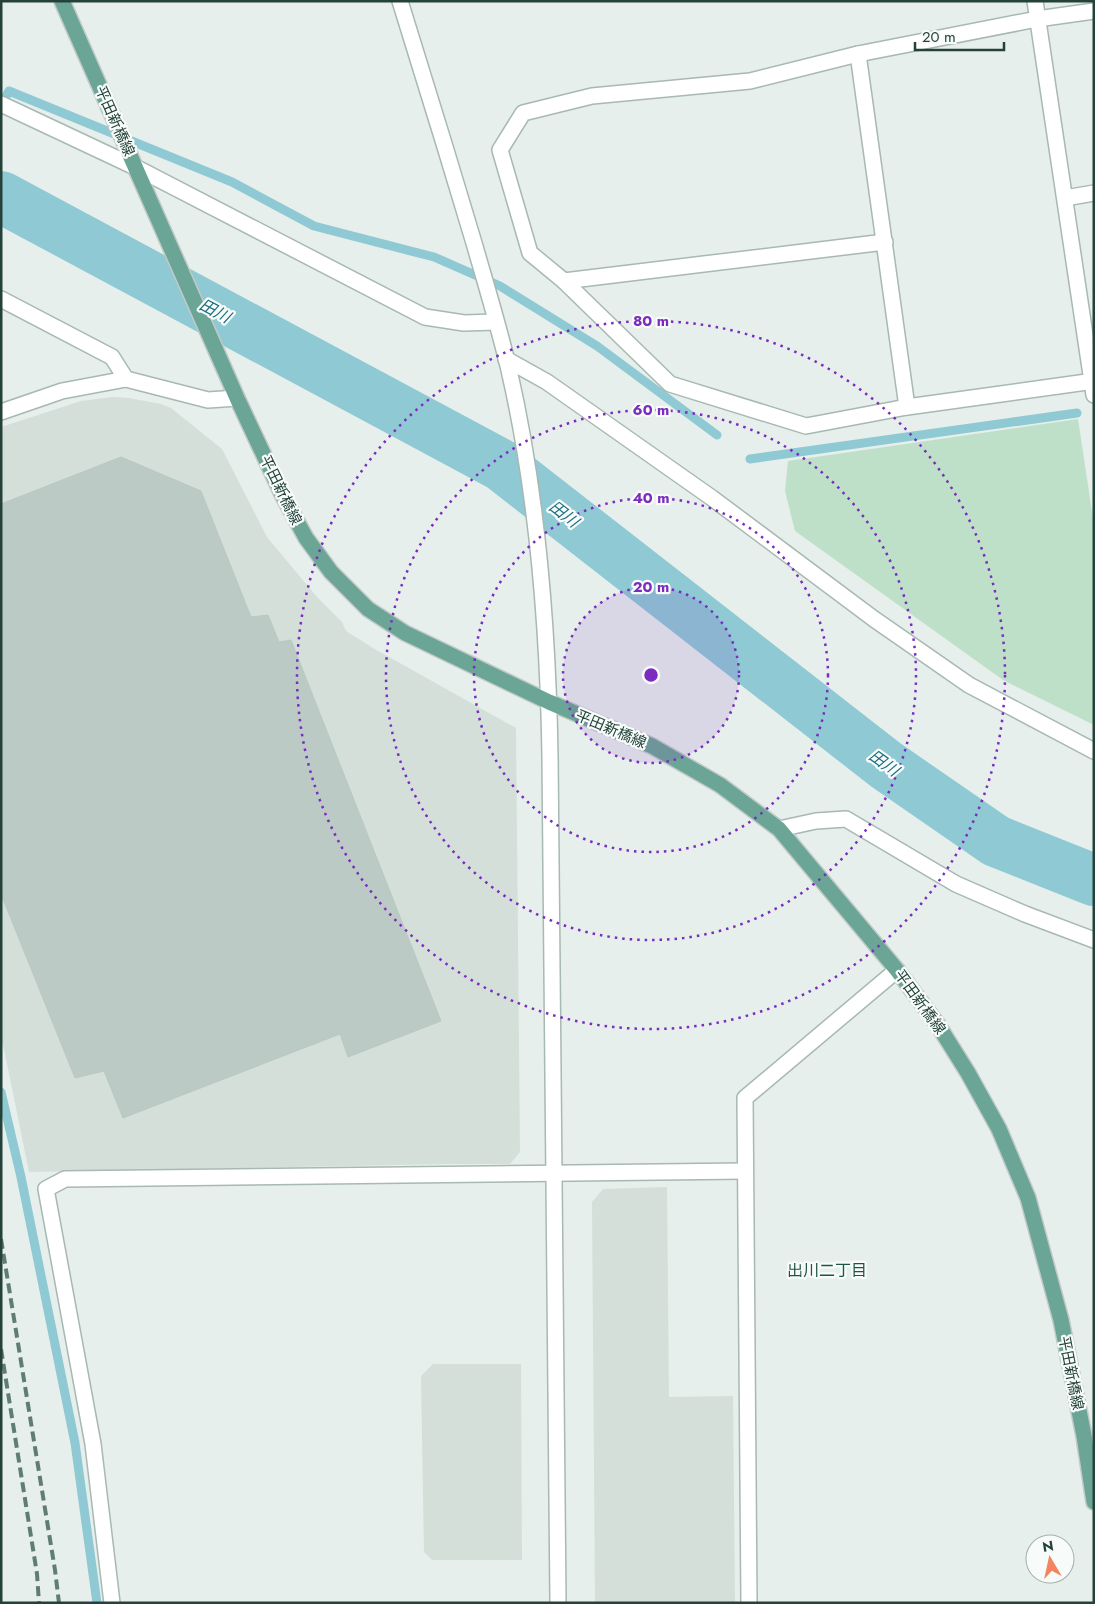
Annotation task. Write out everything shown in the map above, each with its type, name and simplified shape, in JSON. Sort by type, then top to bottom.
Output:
[{"type":"main road","name":"平田新橋線","points":[[62,1],[237,398],[283,496],[306,538],[331,572],[368,609],[405,633],[549,702],[652,746],[720,785],[779,829],[897,970],[938,1025],[968,1073],[999,1129],[1028,1198],[1061,1320],[1084,1436],[1094,1502]]},
{"type":"street","points":[[400,1],[444,141],[508,364],[533,504],[543,605],[549,702],[558,1603]]},
{"type":"street","points":[[1035,1],[1037,19],[1093,386],[907,407],[806,426],[670,384],[564,281],[530,253],[500,150],[522,113],[592,96],[750,81],[858,54],[1037,19],[1094,11]]},
{"type":"street","points":[[858,54],[907,407]]},
{"type":"street","points":[[1,104],[136,167],[425,317],[464,323],[496,322]]},
{"type":"street","points":[[1064,198],[1094,193]]},
{"type":"street","points":[[564,281],[885,242]]},
{"type":"street","points":[[1,299],[112,357],[126,379]]},
{"type":"street","points":[[508,364],[555,387],[712,498],[874,619],[969,685],[1094,751]]},
{"type":"street","points":[[1,412],[62,391],[126,379],[208,400],[237,398]]},
{"type":"street","points":[[779,829],[816,821],[846,819],[956,884],[1025,914],[1094,940]]},
{"type":"street","points":[[749,1603],[745,1098],[897,970]]},
{"type":"street","points":[[112,1603],[93,1444],[46,1189],[65,1179],[745,1171]]},
{"type":"shaded area","points":[[112,397],[129,398],[161,404],[171,408],[222,449],[267,537],[317,597],[342,622],[346,631],[516,728],[520,1152],[510,1164],[29,1172],[1,1041],[1,427],[81,401]]},
{"type":"shaded area","points":[[667,1187],[669,1397],[733,1396],[735,1603],[595,1603],[592,1202],[603,1189]]},
{"type":"shaded area","points":[[433,1364],[521,1364],[522,1560],[432,1560],[424,1552],[421,1376]]},
{"type":"green space","points":[[1078,419],[1094,525],[1094,725],[1003,680],[795,531],[785,491],[788,461]]},
{"type":"building","points":[[121,457],[201,491],[251,617],[268,615],[279,642],[291,640],[441,1021],[348,1057],[340,1034],[123,1118],[104,1071],[75,1078],[1,894],[1,504]]},
{"type":"waterway","points":[[1,105],[9,91],[232,182],[314,226],[434,257],[500,286],[597,346],[717,435]]},
{"type":"waterway","name":"田川","points":[[1,197],[501,465],[886,765],[996,841],[1094,880]]},
{"type":"waterway","points":[[750,459],[1077,413]]},
{"type":"waterway","points":[[1,1092],[21,1177],[75,1443],[97,1603]]},
{"type":"railway","points":[[1,1239],[59,1603]]},
{"type":"railway","points":[[1,1349],[37,1574],[39,1603]]},
{"type":"district","name":"出川二丁目","points":[[827,1270]]}]
